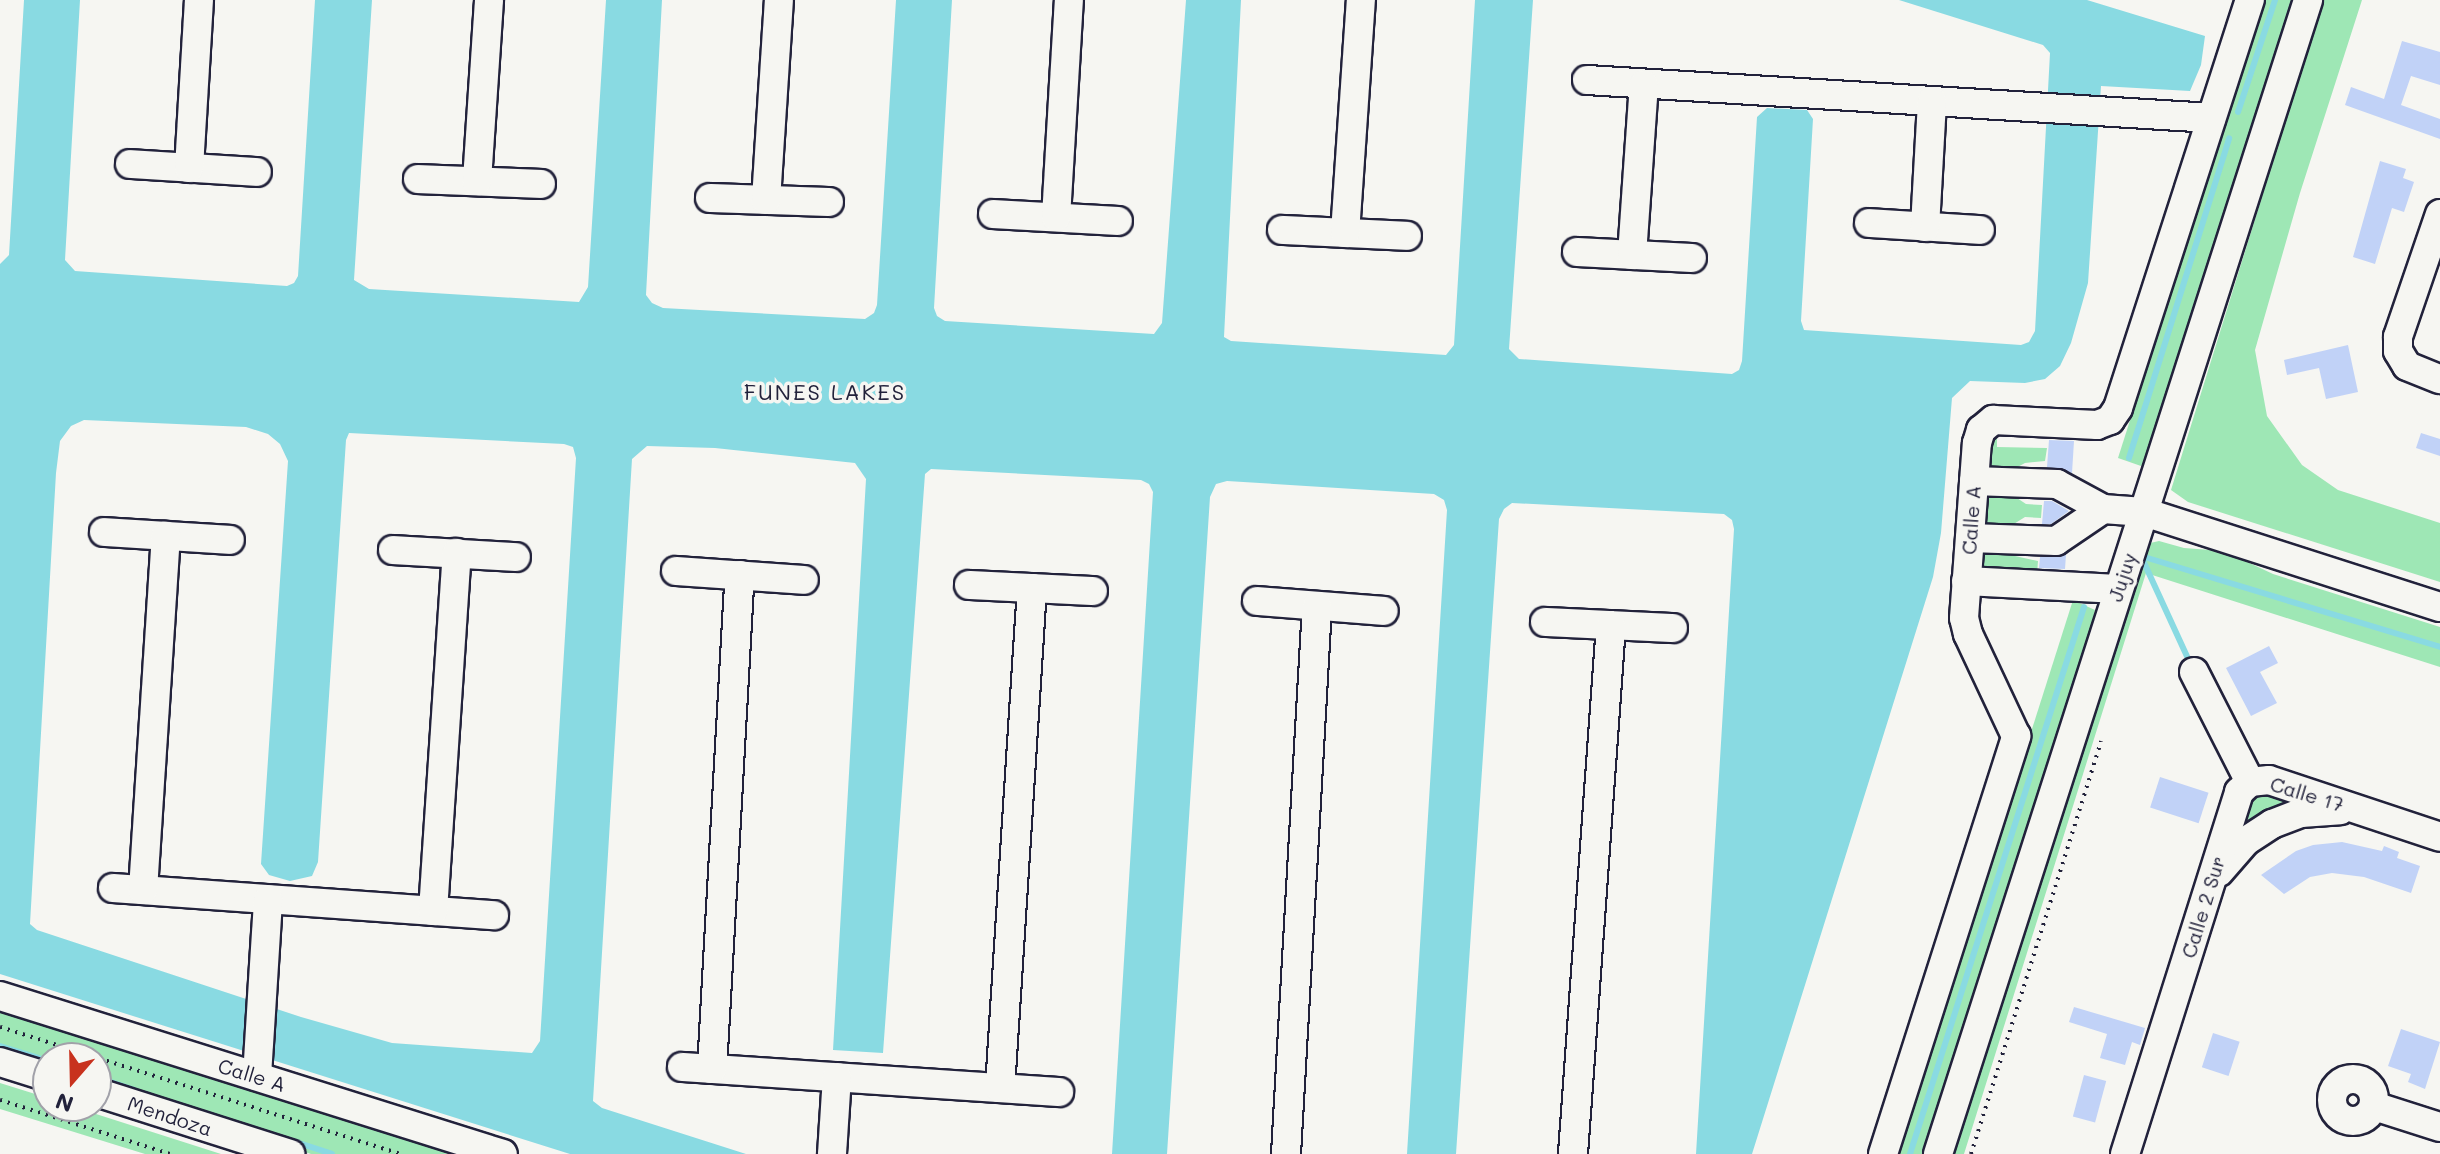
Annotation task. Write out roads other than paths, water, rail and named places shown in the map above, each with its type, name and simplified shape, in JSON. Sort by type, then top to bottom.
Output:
[{"type":"street","points":[[189,168],[199,0]]},
{"type":"street","points":[[477,181],[489,0]]},
{"type":"street","points":[[766,200],[779,0]]},
{"type":"street","points":[[1056,217],[1069,0]]},
{"type":"street","points":[[1345,233],[1361,0]]},
{"type":"street","name":"Calle A","points":[[1883,1154],[2016,736],[1968,634],[1964,618],[1977,443],[1981,430],[1993,420],[2097,425],[2110,420],[2118,408],[2250,0]]},
{"type":"street","name":"Jujuy","points":[[1938,1154],[2308,0]]},
{"type":"street","points":[[1587,80],[2211,118]]},
{"type":"street","points":[[1632,255],[1644,84]]},
{"type":"street","points":[[1925,227],[1932,101]]},
{"type":"street","points":[[130,164],[257,172]]},
{"type":"street","points":[[418,179],[541,184]]},
{"type":"street","points":[[710,198],[829,202]]},
{"type":"street","points":[[993,214],[1118,221]]},
{"type":"street","points":[[2440,214],[2398,337],[2398,351],[2407,366],[2440,379]]},
{"type":"street","points":[[1869,223],[1980,230]]},
{"type":"street","points":[[1282,230],[1407,236]]},
{"type":"street","points":[[1577,252],[1692,258]]},
{"type":"street","points":[[1974,481],[2057,484],[2103,509],[2144,512],[2440,607]]},
{"type":"street","points":[[1970,538],[2056,541],[2103,509]]},
{"type":"street","points":[[104,532],[230,540]]},
{"type":"street","points":[[143,890],[166,536]]},
{"type":"street","points":[[393,550],[516,557]]},
{"type":"street","points":[[433,911],[457,553]]},
{"type":"street","points":[[676,571],[804,580]]},
{"type":"street","points":[[712,1069],[740,575]]},
{"type":"street","points":[[1966,581],[2118,589]]},
{"type":"street","points":[[969,585],[1093,591]]},
{"type":"street","points":[[1000,1088],[1032,588]]},
{"type":"street","points":[[1257,601],[1384,611]]},
{"type":"street","points":[[1286,1154],[1317,606]]},
{"type":"street","points":[[1545,622],[1673,628]]},
{"type":"street","points":[[1573,1154],[1611,625]]},
{"type":"street","points":[[2194,672],[2250,782]]},
{"type":"street","name":"Calle 17","points":[[2250,782],[2269,780],[2440,837]]},
{"type":"street","name":"Calle 2 Sur","points":[[2125,1154],[2239,792],[2250,782]]},
{"type":"street","name":"Calle 17","points":[[2209,889],[2225,863],[2246,841],[2272,824],[2301,813],[2332,809],[2363,812]]},
{"type":"street","points":[[113,888],[494,915]]},
{"type":"street","points":[[257,1076],[268,899]]},
{"type":"street","name":"Calle A","points":[[0,996],[503,1154]]},
{"type":"street","points":[[0,1062],[32,1072]]},
{"type":"street","points":[[682,1067],[1059,1092]]},
{"type":"street","points":[[832,1154],[837,1077]]},
{"type":"street","name":"Mendoza","points":[[112,1097],[290,1154]]},
{"type":"street","points":[[2374,1106],[2440,1127]]},
{"type":"water","points":[[24,0],[80,0],[65,260],[75,271],[287,286],[294,283],[298,276],[315,0],[372,0],[354,280],[369,289],[579,302],[588,287],[606,0],[662,0],[646,295],[652,303],[663,308],[865,319],[874,313],[877,305],[896,0],[952,0],[934,308],[937,316],[945,321],[1154,334],[1162,323],[1186,0],[1241,0],[1224,337],[1231,341],[1446,355],[1454,345],[1475,0],[1533,0],[1509,349],[1519,359],[1732,374],[1739,370],[1742,361],[1757,117],[1767,108],[1807,110],[1813,119],[1801,321],[1804,330],[2021,345],[2029,342],[2035,331],[2050,53],[2043,45],[1899,0],[2087,0],[2205,36],[2201,65],[2190,91],[2101,86],[2088,283],[2071,343],[2060,366],[2045,379],[2025,383],[1970,381],[1952,398],[1941,533],[1933,577],[1752,1154],[1696,1154],[1734,529],[1732,520],[1724,514],[1512,503],[1504,509],[1499,519],[1456,1154],[1407,1154],[1447,510],[1444,500],[1434,494],[1227,481],[1216,484],[1210,497],[1167,1154],[1112,1154],[1153,492],[1149,484],[1141,480],[931,469],[925,474],[883,1053],[833,1050],[866,479],[855,463],[715,448],[647,446],[632,459],[593,1101],[602,1108],[746,1154],[570,1154],[0,974],[0,264],[9,255]],"holes":[[[84,420],[246,427],[268,434],[280,444],[288,461],[261,864],[269,875],[290,881],[312,876],[318,862],[346,440],[349,433],[564,444],[573,447],[576,458],[540,1041],[532,1053],[392,1043],[301,1017],[37,930],[30,924],[60,441],[71,426]]]},
{"type":"waterway","points":[[2238,112],[2275,0]]},
{"type":"waterway","points":[[2129,458],[2229,138]]},
{"type":"waterway","points":[[2141,556],[2440,647]]},
{"type":"waterway","points":[[2141,556],[2191,665]]},
{"type":"waterway","points":[[1910,1154],[2084,607]]},
{"type":"waterway","points":[[0,1046],[32,1056]]},
{"type":"waterway","points":[[112,1082],[134,1090]]},
{"type":"waterway","points":[[293,1141],[332,1154]]},
{"type":"district","name":"FUNES LAKES","points":[[825,392]]}]
